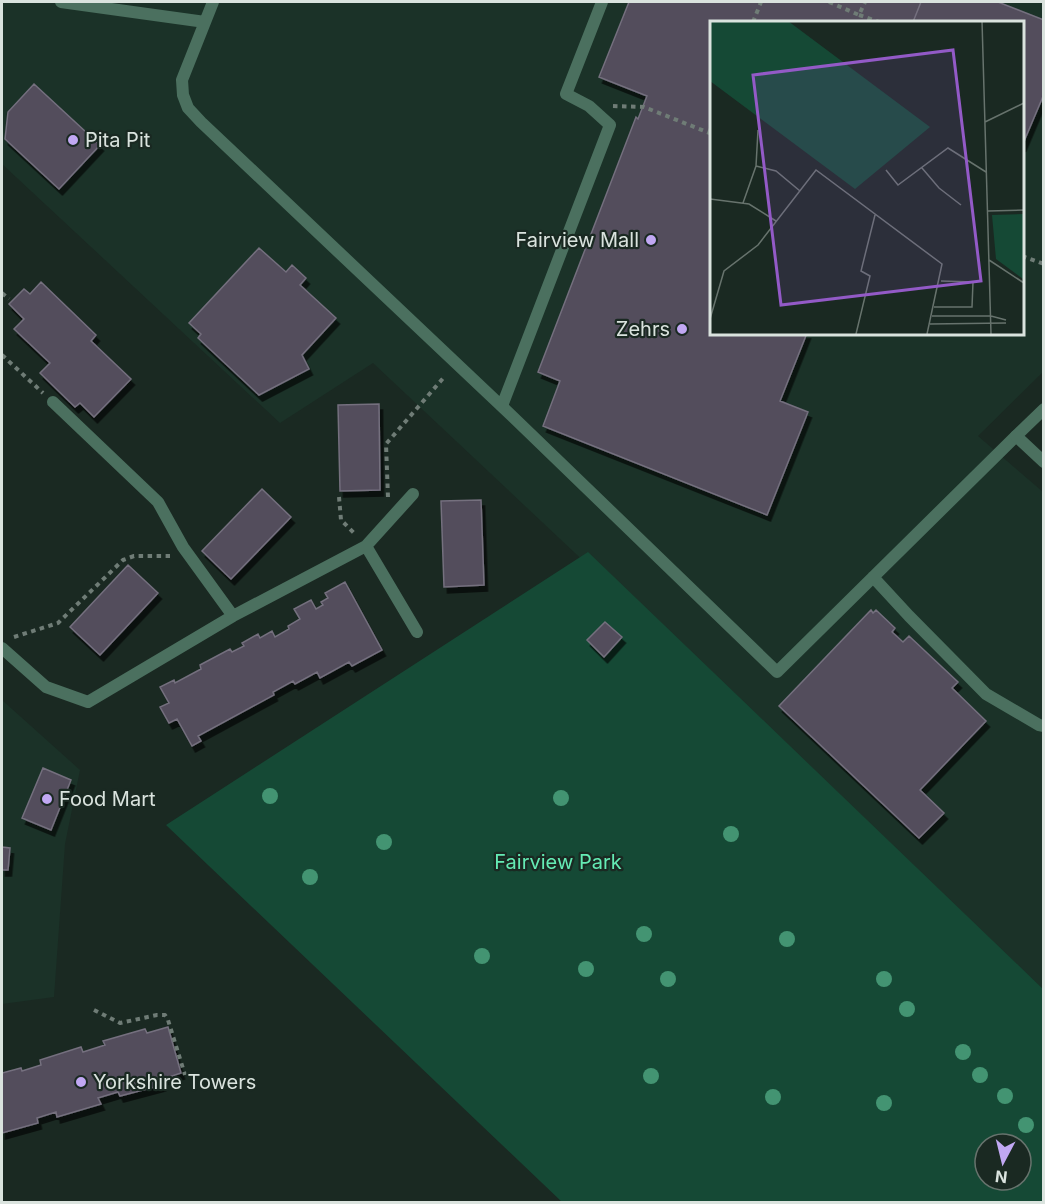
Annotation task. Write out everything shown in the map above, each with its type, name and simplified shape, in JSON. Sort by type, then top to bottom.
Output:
[{"type":"street","points":[[61,2],[205,22]]},
{"type":"street","points":[[213,2],[182,80],[183,95],[188,108],[502,406],[777,672],[1044,409]]},
{"type":"street","points":[[502,406],[610,125],[589,106],[566,94],[602,2]]},
{"type":"street","points":[[53,402],[158,502],[183,547],[233,615]]},
{"type":"street","points":[[1016,436],[1044,462]]},
{"type":"street","points":[[2,648],[46,687],[87,702],[233,615],[366,546],[413,494]]},
{"type":"street","points":[[366,546],[417,632]]},
{"type":"street","points":[[873,577],[986,694],[1044,726]]},
{"type":"path","points":[[753,21],[761,2]]},
{"type":"path","points":[[829,2],[876,21]]},
{"type":"path","points":[[859,15],[865,2]]},
{"type":"path","points":[[589,106],[644,107],[710,134]]},
{"type":"path","points":[[1024,256],[1044,264]]},
{"type":"path","points":[[2,293],[9,299]]},
{"type":"path","points":[[2,355],[53,402]]},
{"type":"path","points":[[388,521],[386,444],[456,364]]},
{"type":"path","points":[[339,497],[341,520],[366,546]]},
{"type":"path","points":[[10,638],[58,623],[123,560],[134,556],[190,556]]},
{"type":"path","points":[[94,1010],[120,1023],[165,1015],[185,1075]]},
{"type":"shaded area","points":[[2,2],[1043,2],[1043,372],[978,436],[1043,492],[1043,989],[373,363],[280,423],[2,164]]},
{"type":"shaded area","points":[[2,700],[80,770],[65,844],[54,997],[2,1004]]},
{"type":"green space","name":"Fairview Park","points":[[588,552],[1043,989],[1043,1202],[562,1202],[166,825]]},
{"type":"building","name":"Fairview Mall","points":[[629,2],[998,2],[1044,20],[1044,94],[1024,141],[1024,21],[710,21],[710,334],[807,334],[780,401],[808,412],[767,515],[543,426],[560,381],[538,372],[636,117],[638,119],[647,96],[599,77]]},
{"type":"building","points":[[921,2],[998,2],[1044,20],[1044,94],[1024,141],[1024,21],[913,21]]},
{"type":"building","points":[[34,84],[100,145],[59,189],[5,139],[8,112]]},
{"type":"building","points":[[259,248],[286,272],[292,265],[306,278],[300,285],[336,318],[302,355],[309,369],[259,395],[198,338],[201,334],[189,323]]},
{"type":"building","points":[[41,282],[96,335],[91,341],[131,379],[94,417],[80,403],[75,407],[40,373],[50,363],[14,329],[24,319],[9,304],[24,289],[30,294]]},
{"type":"building","points":[[379,404],[380,490],[340,491],[338,405]]},
{"type":"building","points":[[262,489],[291,517],[231,579],[202,551]]},
{"type":"building","points":[[481,500],[484,585],[444,587],[441,501]]},
{"type":"building","points":[[128,565],[158,593],[100,655],[70,627]]},
{"type":"building","points":[[345,582],[382,650],[352,666],[349,662],[320,678],[317,672],[295,684],[293,681],[273,692],[274,695],[198,736],[201,741],[192,746],[177,719],[169,723],[160,707],[169,703],[160,687],[174,680],[175,683],[201,669],[200,665],[230,649],[232,652],[244,646],[242,643],[258,634],[260,638],[272,631],[275,637],[300,619],[294,609],[311,600],[316,609],[328,598],[325,593]]},
{"type":"building","points":[[871,610],[873,613],[876,610],[895,628],[892,632],[903,642],[909,636],[958,682],[952,688],[986,721],[920,790],[944,813],[919,838],[779,706]]},
{"type":"building","points":[[605,622],[622,637],[604,657],[587,640]]},
{"type":"building","name":"Food Mart","points":[[43,768],[71,780],[51,830],[22,818]]},
{"type":"building","points":[[2,847],[10,848],[8,870],[2,870]]},
{"type":"building","name":"Yorkshire Towers","points":[[168,1027],[181,1073],[160,1080],[162,1085],[120,1096],[118,1092],[98,1098],[101,1104],[57,1117],[56,1112],[37,1118],[38,1123],[2,1133],[2,1073],[21,1068],[22,1071],[41,1065],[40,1060],[81,1047],[83,1052],[105,1045],[103,1041],[145,1029],[147,1033]]},
{"type":"place","name":"Pita Pit","points":[[73,140]]},
{"type":"place","name":"Fairview Mall","points":[[651,240]]},
{"type":"place","name":"Zehrs","points":[[682,329]]},
{"type":"place","name":"Food Mart","points":[[47,799]]},
{"type":"place","name":"Yorkshire Towers","points":[[81,1082]]}]
